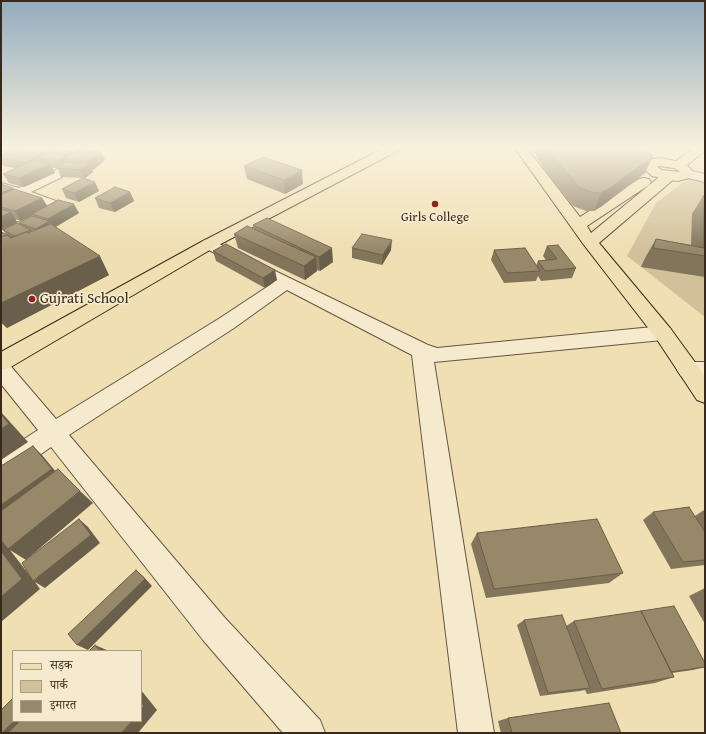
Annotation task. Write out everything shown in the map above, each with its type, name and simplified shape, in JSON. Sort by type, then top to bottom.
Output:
[{"type":"main road","points":[[1,362],[209,244],[329,181]]},
{"type":"main road","points":[[545,181],[590,242],[663,333],[696,370],[705,394]]},
{"type":"main road","points":[[578,225],[642,181]]},
{"type":"main road","points":[[590,242],[649,181]]},
{"type":"street","points":[[22,192],[43,181]]},
{"type":"street","points":[[1,187],[22,192],[51,204],[52,207],[42,216],[1,237]]},
{"type":"street","points":[[209,244],[422,351],[437,355],[663,333]]},
{"type":"street","points":[[1,468],[286,283]]},
{"type":"street","points":[[422,351],[476,733]]},
{"type":"street","points":[[1,369],[214,629],[307,733]]},
{"type":"green space","points":[[685,181],[705,181],[705,317],[627,256],[656,203]]},
{"type":"building","points":[[77,181],[95,182],[74,193],[62,189]]},
{"type":"building","points":[[574,181],[619,181],[601,193],[594,193],[580,188]]},
{"type":"building","points":[[1,184],[13,188],[1,193]]},
{"type":"building","points":[[115,187],[130,192],[110,203],[95,198]]},
{"type":"building","points":[[14,189],[42,198],[15,211],[1,207],[1,195]]},
{"type":"building","points":[[703,196],[705,196],[705,256],[653,248],[656,239],[704,248]]},
{"type":"building","points":[[58,200],[74,204],[48,219],[32,214]]},
{"type":"building","points":[[1,209],[11,212],[1,217]]},
{"type":"building","points":[[32,216],[49,221],[36,229],[19,223]]},
{"type":"building","points":[[267,218],[332,248],[319,257],[253,225]]},
{"type":"building","points":[[17,223],[31,230],[15,236],[3,230]]},
{"type":"building","points":[[51,224],[100,256],[1,303],[1,237],[7,235],[11,238]]},
{"type":"building","points":[[247,226],[316,257],[304,266],[234,234]]},
{"type":"building","points":[[1,232],[13,237],[11,238],[7,235],[1,237]]},
{"type":"building","points":[[362,234],[392,240],[383,255],[352,248]]},
{"type":"building","points":[[226,244],[275,270],[263,278],[213,251]]},
{"type":"building","points":[[558,245],[576,268],[545,271],[538,261],[557,259],[547,246]]},
{"type":"building","points":[[525,248],[540,271],[507,273],[494,250]]},
{"type":"building","points":[[1,414],[9,424],[1,429]]},
{"type":"building","points":[[33,446],[52,469],[1,505],[1,466]]},
{"type":"building","points":[[58,469],[80,491],[8,549],[1,540],[1,511]]},
{"type":"building","points":[[689,507],[705,532],[705,560],[683,562],[653,512]]},
{"type":"building","points":[[79,519],[91,535],[33,581],[22,563]]},
{"type":"building","points":[[597,519],[623,573],[494,589],[477,533]]},
{"type":"building","points":[[1,551],[22,579],[1,597]]},
{"type":"building","points":[[136,570],[145,579],[77,645],[68,634]]},
{"type":"building","points":[[674,606],[705,663],[705,667],[671,672],[641,611]]},
{"type":"building","points":[[641,611],[674,677],[602,689],[574,621]]},
{"type":"building","points":[[562,615],[590,688],[548,693],[524,620]]},
{"type":"building","points":[[95,645],[99,650],[90,650]]},
{"type":"building","points":[[12,699],[13,722],[2,733],[1,733],[1,710]]},
{"type":"building","points":[[609,703],[621,733],[512,733],[508,718]]},
{"type":"building","points":[[19,722],[131,722],[121,733],[8,733]]},
{"type":"place","name":"Girls College","points":[[435,204]]},
{"type":"place","name":"Gujrati School","points":[[32,299]]}]
